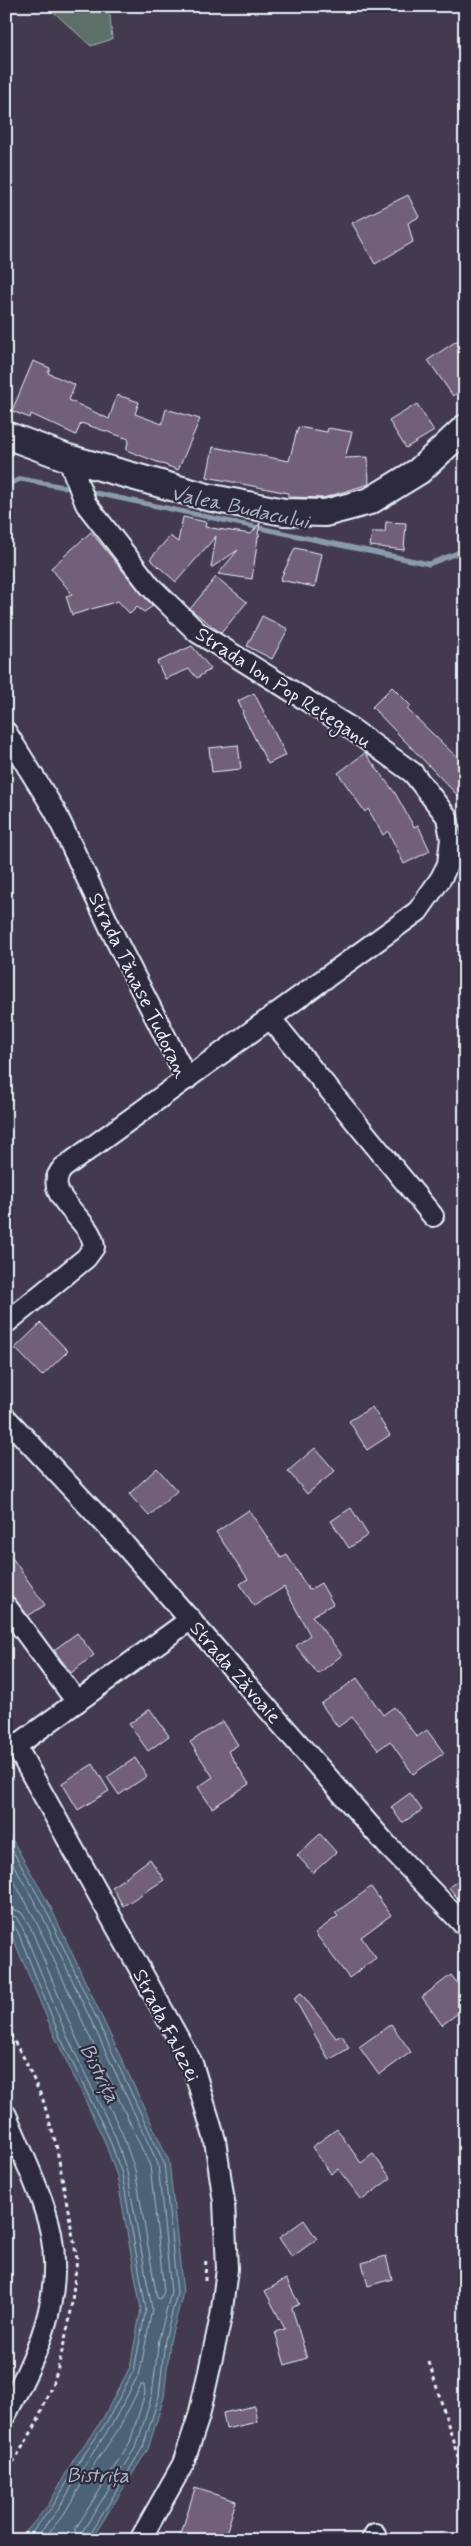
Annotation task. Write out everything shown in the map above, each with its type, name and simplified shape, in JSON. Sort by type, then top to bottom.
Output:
[{"type":"main road","points":[[6,435],[72,467],[284,512],[325,513],[370,501],[419,471],[465,428]]},
{"type":"street","name":"Strada Ion Pop Reteganu","points":[[72,467],[86,504],[150,586],[197,632],[346,725],[413,773],[447,817],[451,839],[448,864],[441,878],[418,911],[188,1079]]},
{"type":"street","name":"Strada Tănase Tudoran","points":[[6,732],[55,811],[118,944],[188,1079],[59,1173],[55,1184],[56,1190],[91,1235],[94,1247],[86,1258],[6,1323]]},
{"type":"street","name":"Strada Ion Pop Reteganu","points":[[451,839],[465,858]]},
{"type":"street","points":[[271,1019],[433,1216]]},
{"type":"street","name":"Strada Zăvoaie","points":[[6,1418],[191,1619],[386,1844],[465,1926]]},
{"type":"street","points":[[6,1606],[77,1702]]},
{"type":"street","name":"Strada Falezei","points":[[140,2540],[183,2464],[207,2383],[221,2317],[227,2269],[224,2202],[215,2140],[192,2063],[16,1746],[191,1619]]},
{"type":"street","points":[[6,2115],[51,2232],[53,2281],[49,2317],[37,2349],[6,2414]]},
{"type":"path","points":[[204,2290],[206,2253]]},
{"type":"path","points":[[429,2362],[465,2480]]},
{"type":"green space","points":[[47,6],[104,6],[110,16],[112,39],[91,46]]},
{"type":"water","name":"Bistrița","points":[[6,1829],[50,1906],[169,2161],[183,2293],[170,2341],[164,2397],[148,2449],[91,2540],[19,2540],[49,2504],[74,2459],[102,2420],[130,2367],[141,2309],[117,2176],[104,2140],[56,2039],[6,1922]]},
{"type":"building","points":[[408,195],[419,217],[408,223],[413,242],[375,264],[352,223]]},
{"type":"building","points":[[458,340],[465,350],[465,388],[453,396],[428,360]]},
{"type":"building","points":[[33,361],[50,368],[48,373],[75,385],[69,400],[109,419],[117,395],[139,402],[135,414],[162,424],[166,409],[200,419],[178,470],[126,450],[129,439],[81,423],[76,435],[31,414],[30,418],[12,411]]},
{"type":"building","points":[[417,404],[434,431],[406,448],[389,421]]},
{"type":"building","points":[[298,427],[327,432],[328,428],[352,432],[345,458],[368,457],[369,484],[323,498],[288,497],[288,493],[207,477],[213,447],[289,461]]},
{"type":"building","points":[[183,517],[206,522],[205,527],[251,534],[260,523],[258,535],[260,535],[258,537],[252,579],[218,574],[238,550],[211,568],[216,536],[176,582],[150,559],[170,536],[178,542]]},
{"type":"building","points":[[386,522],[406,523],[404,550],[370,546],[372,532],[385,532]]},
{"type":"building","points":[[91,532],[153,606],[144,612],[137,607],[130,614],[118,601],[72,615],[66,596],[72,594],[51,568]]},
{"type":"building","points":[[295,548],[322,554],[315,587],[280,580]]},
{"type":"building","points":[[216,577],[247,602],[221,633],[190,609]]},
{"type":"building","points":[[262,616],[288,629],[272,659],[247,646]]},
{"type":"building","points":[[192,646],[211,669],[197,678],[189,669],[165,679],[157,662]]},
{"type":"building","points":[[392,687],[411,706],[407,709],[465,765],[465,803],[372,707]]},
{"type":"building","points":[[254,693],[286,755],[268,764],[242,713],[238,701]]},
{"type":"building","points":[[238,745],[241,769],[212,772],[209,748]]},
{"type":"building","points":[[365,753],[395,793],[414,827],[418,825],[430,851],[404,864],[388,831],[383,835],[368,809],[365,812],[338,773]]},
{"type":"building","points":[[41,1323],[68,1351],[42,1376],[15,1348]]},
{"type":"building","points":[[372,1407],[390,1435],[367,1450],[349,1421]]},
{"type":"building","points":[[315,1448],[335,1471],[307,1494],[288,1471]]},
{"type":"building","points":[[157,1468],[177,1491],[149,1516],[129,1494]]},
{"type":"building","points":[[351,1508],[368,1535],[349,1548],[331,1521]]},
{"type":"building","points":[[249,1510],[281,1558],[287,1555],[309,1590],[321,1583],[333,1604],[312,1616],[342,1655],[318,1674],[296,1646],[310,1635],[284,1587],[254,1606],[240,1584],[248,1579],[216,1532]]},
{"type":"building","points":[[6,1549],[45,1605],[28,1616],[15,1599],[6,1594]]},
{"type":"building","points":[[77,1633],[94,1655],[71,1673],[54,1650]]},
{"type":"building","points":[[357,1678],[383,1715],[394,1707],[417,1737],[427,1730],[444,1753],[413,1774],[390,1741],[378,1750],[352,1717],[338,1727],[321,1704]]},
{"type":"building","points":[[150,1709],[169,1736],[148,1751],[129,1724]]},
{"type":"building","points":[[223,1721],[238,1745],[228,1751],[249,1784],[212,1808],[198,1787],[213,1777],[190,1742]]},
{"type":"building","points":[[135,1758],[147,1776],[119,1795],[107,1777]]},
{"type":"building","points":[[93,1764],[109,1791],[78,1810],[62,1783]]},
{"type":"building","points":[[410,1793],[422,1810],[402,1823],[391,1807]]},
{"type":"building","points":[[320,1834],[336,1852],[313,1873],[297,1855]]},
{"type":"building","points":[[150,1859],[164,1880],[123,1906],[112,1887]]},
{"type":"building","points":[[465,1875],[465,1909],[449,1887]]},
{"type":"building","points":[[371,1887],[391,1915],[361,1937],[376,1958],[349,1978],[315,1933],[338,1916],[335,1913]]},
{"type":"building","points":[[451,1975],[465,1993],[465,2008],[442,2025],[422,1997]]},
{"type":"building","points":[[301,1993],[336,2038],[342,2035],[349,2048],[329,2060],[294,1998]]},
{"type":"building","points":[[391,2024],[411,2052],[379,2075],[359,2047]]},
{"type":"building","points":[[337,2129],[361,2163],[373,2154],[391,2178],[362,2200],[338,2169],[331,2174],[312,2147]]},
{"type":"building","points":[[304,2220],[317,2239],[292,2257],[279,2238]]},
{"type":"building","points":[[386,2256],[392,2279],[368,2286],[362,2263]]},
{"type":"building","points":[[286,2279],[299,2304],[292,2308],[307,2358],[285,2365],[275,2332],[285,2329],[265,2291]]},
{"type":"building","points":[[254,2406],[257,2422],[226,2429],[223,2413]]},
{"type":"building","points":[[195,2488],[236,2501],[224,2540],[179,2540]]},
{"type":"waterway","name":"Valea Budacului","points":[[6,485],[21,479],[75,489]]},
{"type":"waterway","name":"Valea Budacului","points":[[86,491],[429,564],[465,550]]}]
